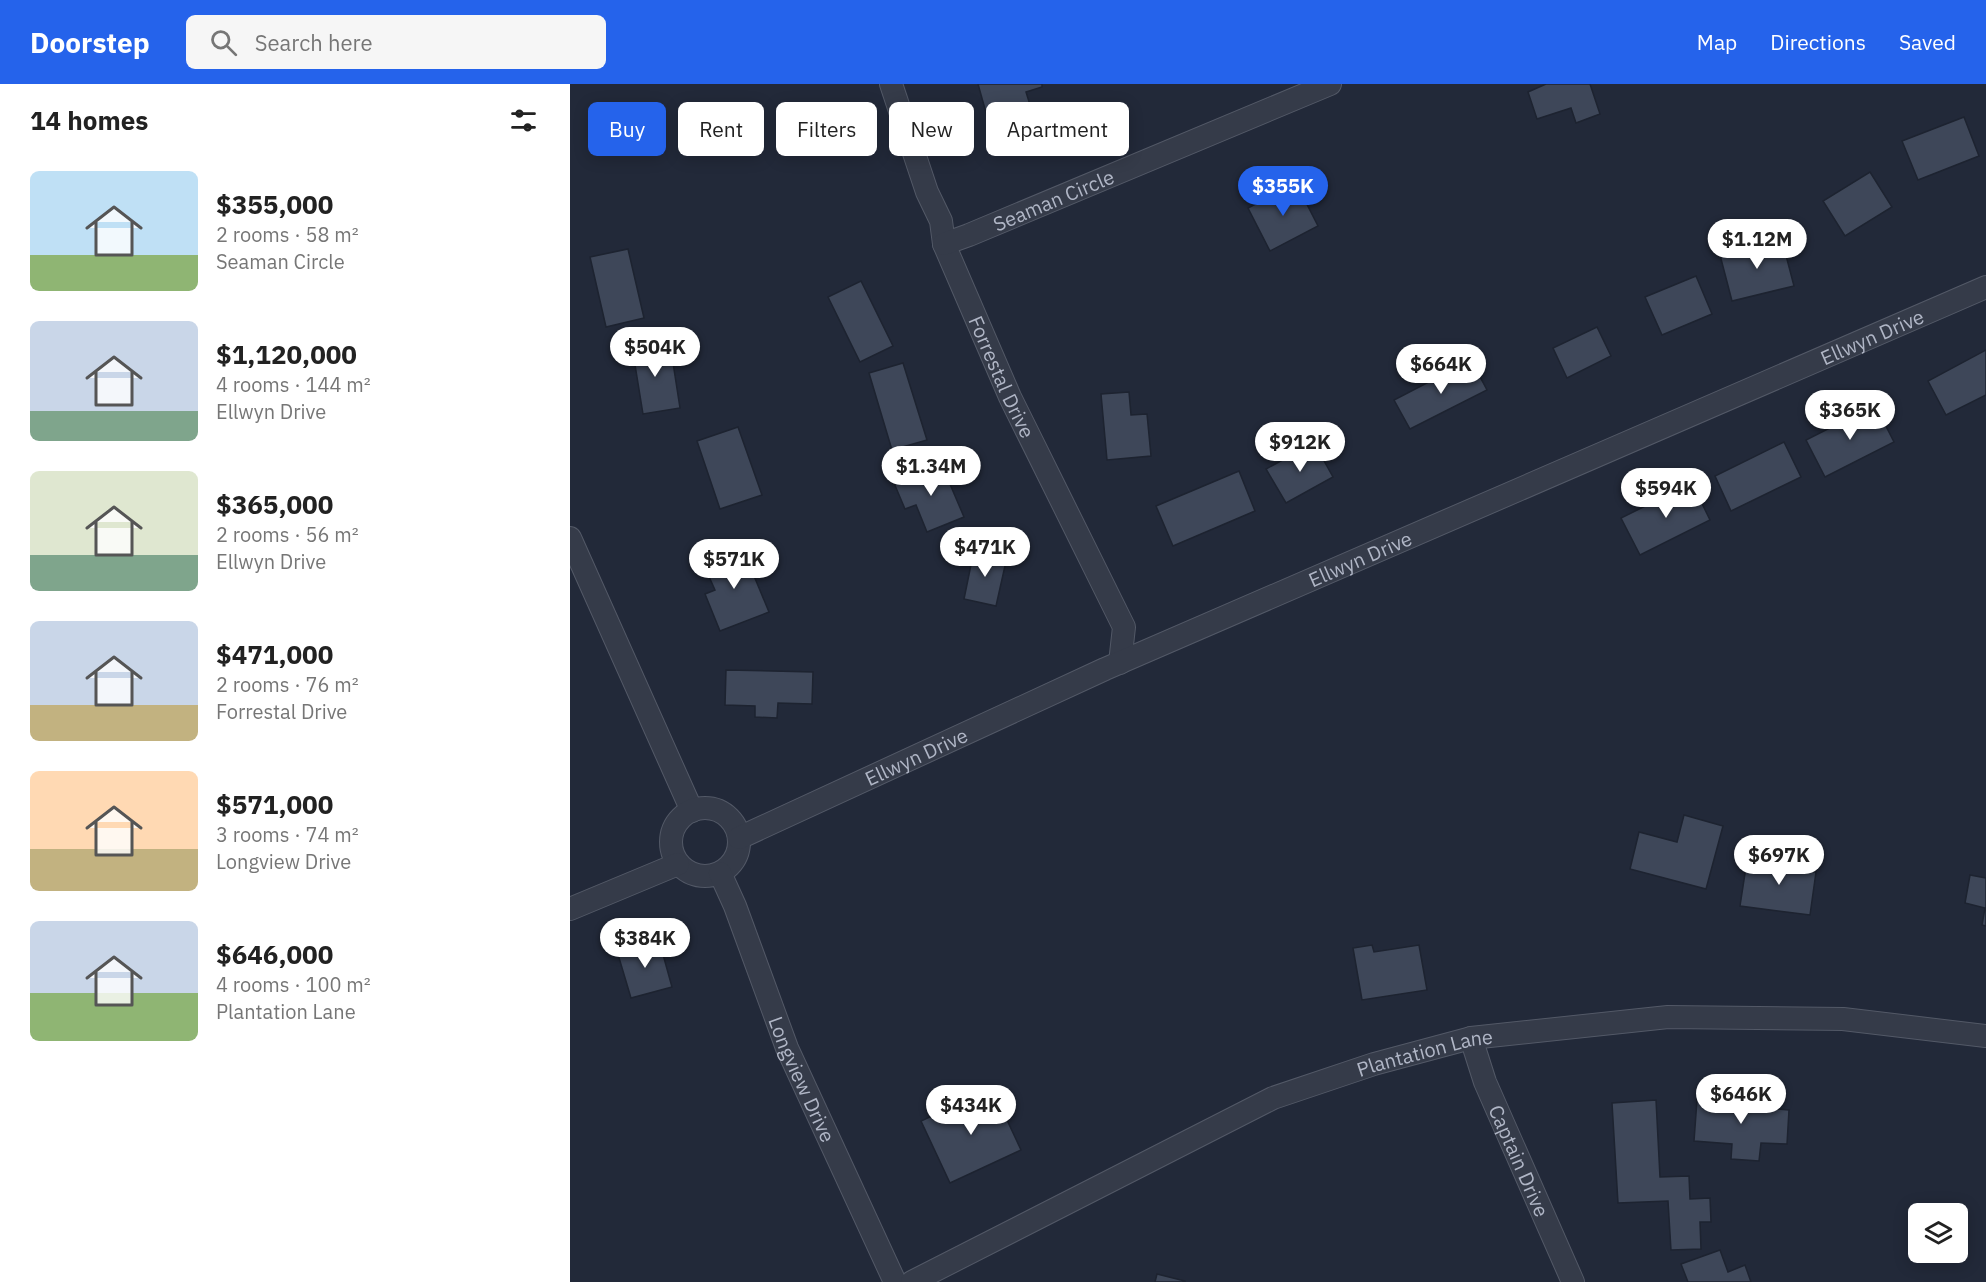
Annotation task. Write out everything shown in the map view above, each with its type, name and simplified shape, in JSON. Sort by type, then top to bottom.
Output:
[{"type":"street","name":"Forrestal Drive","points":[[891,84],[927,192],[941,221],[944,244],[1010,397],[1124,627],[1120,663]]},
{"type":"street","name":"Seaman Circle","points":[[944,244],[1329,84]]},
{"type":"street","name":"Ellwyn Drive","points":[[739,837],[1120,663],[1986,287]]},
{"type":"street","points":[[570,538],[692,811]]},
{"type":"street","points":[[707,808],[718,811],[728,818],[735,826],[739,837],[735,859],[720,873],[708,876],[696,876],[678,864],[671,843],[672,832],[678,822],[692,811],[707,808]]},
{"type":"street","points":[[570,909],[678,864]]},
{"type":"street","name":"Longview Drive","points":[[720,873],[735,906],[787,1048],[895,1282]]},
{"type":"street","name":"Plantation Lane","points":[[912,1282],[1273,1098],[1374,1064],[1471,1038],[1668,1017],[1843,1019],[1986,1036]]},
{"type":"street","name":"Captain Drive","points":[[1471,1038],[1485,1082],[1573,1282]]},
{"type":"building","points":[[978,84],[1042,84],[1042,87],[1026,92],[1029,102],[986,102],[986,113]]},
{"type":"building","points":[[1546,84],[1590,84],[1600,114],[1576,123],[1571,108],[1537,119],[1528,92]]},
{"type":"building","points":[[1964,117],[1979,156],[1918,180],[1902,141]]},
{"type":"building","points":[[1870,172],[1892,207],[1845,236],[1823,201]]},
{"type":"building","points":[[1296,183],[1318,226],[1270,251],[1248,208]]},
{"type":"building","points":[[1782,240],[1794,286],[1732,301],[1720,255]]},
{"type":"building","points":[[628,249],[644,318],[606,327],[590,257]]},
{"type":"building","points":[[1696,276],[1712,314],[1662,335],[1645,297]]},
{"type":"building","points":[[861,281],[893,346],[860,362],[828,297]]},
{"type":"building","points":[[1597,327],[1611,356],[1567,378],[1553,348]]},
{"type":"building","points":[[650,337],[653,353],[671,350],[680,408],[643,414],[631,340]]},
{"type":"building","points":[[1986,350],[1986,395],[1946,415],[1928,381]]},
{"type":"building","points":[[1471,360],[1487,390],[1410,429],[1394,400]]},
{"type":"building","points":[[903,363],[927,440],[892,450],[869,373]]},
{"type":"building","points":[[1129,392],[1131,415],[1147,414],[1151,456],[1107,460],[1101,394]]},
{"type":"building","points":[[1875,405],[1894,442],[1825,477],[1806,440]]},
{"type":"building","points":[[738,427],[762,495],[720,509],[697,441]]},
{"type":"building","points":[[1784,442],[1801,477],[1731,511],[1715,476]]},
{"type":"building","points":[[1314,443],[1333,477],[1286,503],[1266,469]]},
{"type":"building","points":[[941,463],[964,517],[927,532],[916,505],[905,509],[894,483]]},
{"type":"building","points":[[1239,471],[1255,511],[1173,546],[1156,506]]},
{"type":"building","points":[[1692,483],[1710,520],[1640,555],[1621,518]]},
{"type":"building","points":[[742,547],[769,612],[720,631],[705,594],[715,590],[703,563]]},
{"type":"building","points":[[974,550],[1007,557],[996,606],[964,599]]},
{"type":"building","points":[[726,670],[813,672],[812,704],[778,703],[777,718],[755,717],[755,706],[725,705]]},
{"type":"building","points":[[1684,815],[1723,826],[1706,889],[1630,869],[1639,832],[1677,842]]},
{"type":"building","points":[[1773,849],[1794,852],[1792,869],[1816,872],[1810,915],[1740,906],[1746,867],[1770,870]]},
{"type":"building","points":[[1970,875],[1986,878],[1986,926],[1982,925],[1985,908],[1965,903]]},
{"type":"building","points":[[659,940],[672,987],[631,998],[617,951]]},
{"type":"building","points":[[1372,945],[1374,952],[1419,945],[1427,990],[1362,1000],[1353,948]]},
{"type":"building","points":[[992,1088],[1021,1150],[950,1183],[921,1121]]},
{"type":"building","points":[[1727,1094],[1765,1096],[1764,1108],[1789,1110],[1787,1144],[1761,1143],[1759,1161],[1731,1159],[1732,1144],[1694,1141],[1697,1100],[1727,1103]]},
{"type":"building","points":[[1656,1100],[1660,1177],[1689,1176],[1690,1199],[1710,1198],[1711,1222],[1700,1222],[1701,1249],[1671,1250],[1668,1201],[1618,1203],[1612,1103]]},
{"type":"building","points":[[1720,1250],[1728,1272],[1745,1265],[1751,1282],[1688,1282],[1681,1264]]},
{"type":"building","points":[[1157,1274],[1185,1281],[1185,1282],[1155,1282]]}]
